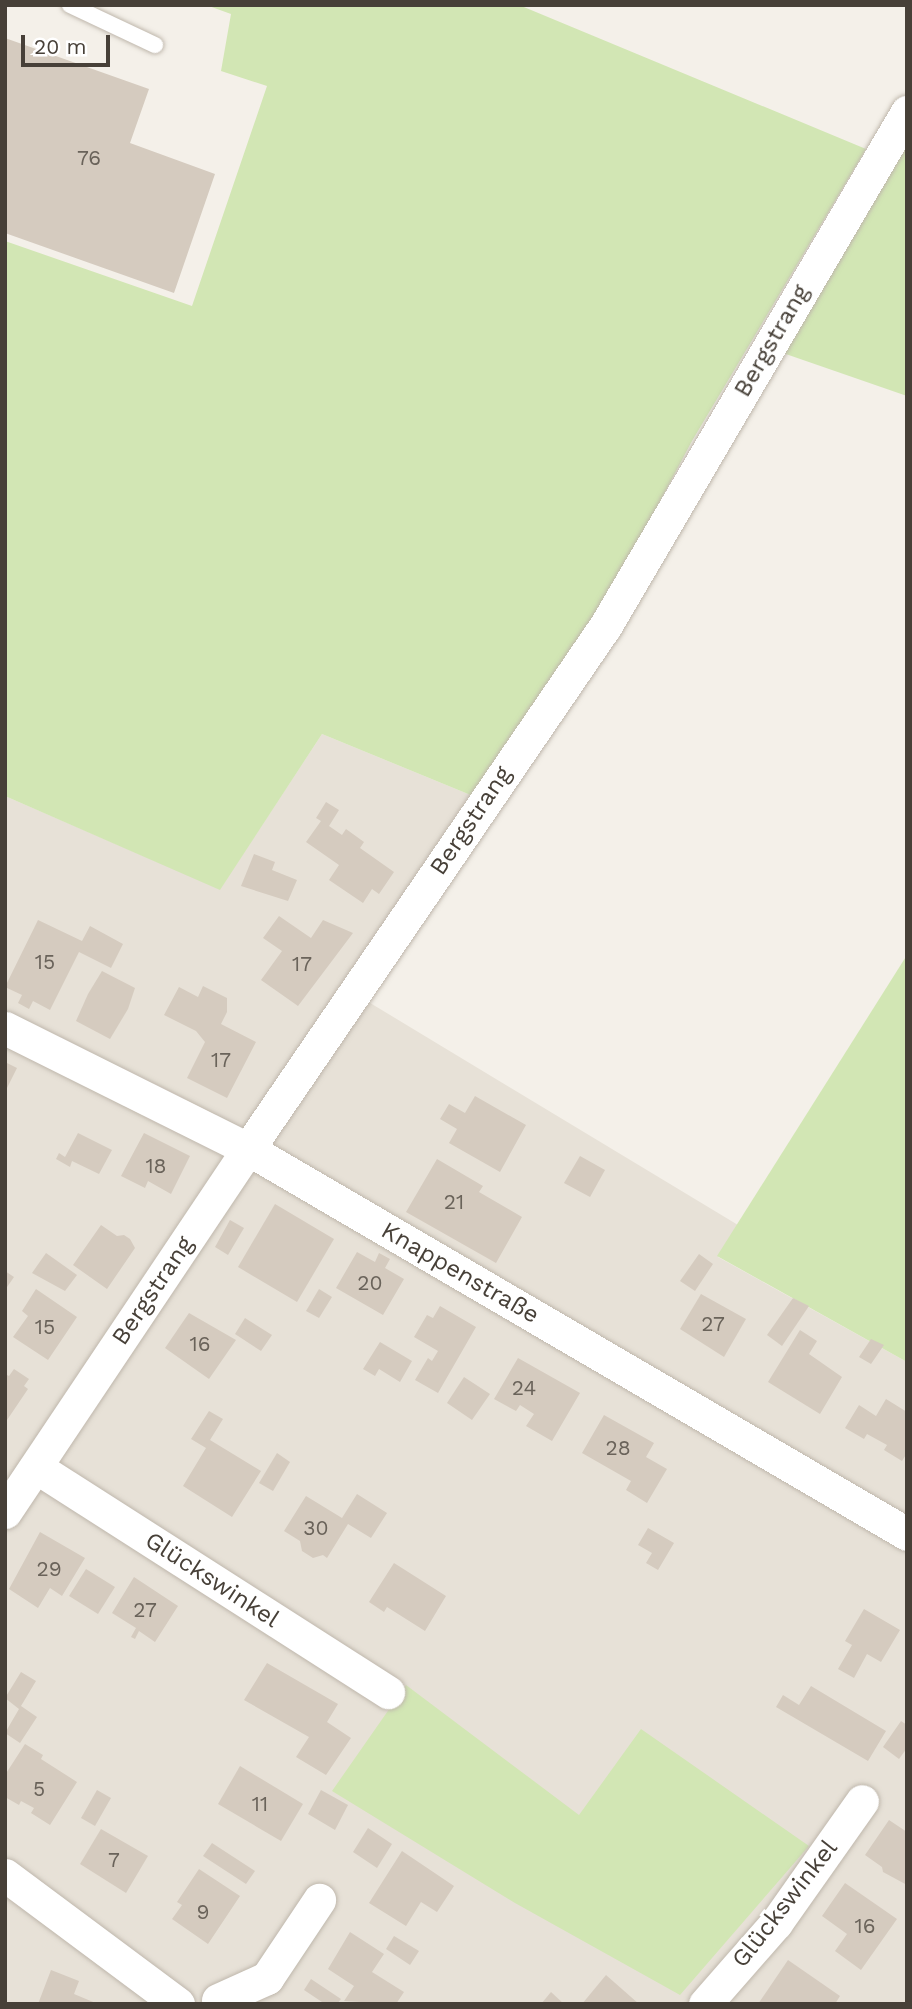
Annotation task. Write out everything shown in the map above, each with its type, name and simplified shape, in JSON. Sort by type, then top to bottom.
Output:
[{"type":"street","name":"Bergstrang","points":[[5,1512],[247,1149],[606,625],[907,112]]},
{"type":"street","name":"Knappenstraße","points":[[5,1028],[247,1149],[907,1534]]},
{"type":"street","name":"Glückswinkel","points":[[36,1467],[388,1692]]},
{"type":"street","name":"Glückswinkel","points":[[705,2004],[776,1923],[862,1801]]},
{"type":"street","points":[[5,1875],[180,2004],[194,1995],[203,1994],[220,2002],[267,1978],[319,1900]]},
{"type":"lane","points":[[70,5],[155,45]]},
{"type":"shaded area","points":[[322,734],[473,796],[342,986],[738,1225],[718,1257],[907,1362],[907,2004],[5,2004],[5,796],[220,889]]},
{"type":"green space","points":[[206,5],[519,5],[866,149],[692,441],[596,622],[473,796],[322,734],[220,890],[5,796],[5,241],[192,306],[267,86],[221,71],[231,14]]},
{"type":"green space","points":[[907,138],[907,396],[780,352]]},
{"type":"green space","points":[[907,955],[907,1362],[717,1256]]},
{"type":"green space","points":[[406,1685],[579,1815],[641,1729],[809,1846],[680,1995],[515,1903],[332,1791]]},
{"type":"building","points":[[5,38],[149,89],[130,143],[215,174],[174,293],[5,233]]},
{"type":"building","points":[[326,802],[339,810],[329,826],[342,835],[346,829],[364,842],[360,848],[394,872],[379,894],[372,889],[363,903],[329,880],[339,865],[306,842],[321,821],[316,818]]},
{"type":"building","points":[[254,854],[275,862],[272,870],[297,880],[288,901],[241,886]]},
{"type":"building","points":[[279,916],[311,938],[323,920],[353,933],[298,1006],[261,980],[282,951],[263,938]]},
{"type":"building","points":[[38,920],[82,941],[90,926],[123,944],[111,968],[79,952],[50,1010],[33,1001],[29,1009],[18,1003],[22,995],[5,987]]},
{"type":"building","points":[[102,971],[135,988],[128,1009],[110,1039],[76,1021]]},
{"type":"building","points":[[203,986],[227,998],[227,1012],[221,1024],[256,1042],[227,1098],[187,1078],[205,1042],[196,1031],[164,1015],[179,987],[198,997]]},
{"type":"building","points":[[5,1062],[17,1068],[5,1092]]},
{"type":"building","points":[[475,1096],[526,1125],[500,1172],[449,1143],[457,1129],[440,1119],[449,1104],[465,1113]]},
{"type":"building","points":[[78,1133],[112,1150],[99,1174],[72,1161],[70,1167],[56,1159],[59,1153],[65,1157]]},
{"type":"building","points":[[144,1133],[190,1156],[171,1194],[148,1181],[145,1188],[121,1176]]},
{"type":"building","points":[[580,1156],[605,1170],[590,1197],[564,1183]]},
{"type":"building","points":[[437,1159],[483,1186],[479,1192],[522,1217],[496,1263],[406,1212]]},
{"type":"building","points":[[275,1204],[334,1239],[297,1302],[238,1267]]},
{"type":"building","points":[[230,1220],[244,1228],[228,1255],[215,1247]]},
{"type":"building","points":[[101,1225],[117,1236],[124,1235],[130,1239],[135,1248],[107,1289],[73,1265]]},
{"type":"building","points":[[357,1252],[375,1262],[379,1253],[390,1259],[385,1268],[404,1279],[383,1315],[336,1288]]},
{"type":"building","points":[[46,1253],[77,1275],[65,1291],[32,1273]]},
{"type":"building","points":[[699,1254],[713,1264],[695,1291],[680,1281]]},
{"type":"building","points":[[5,1271],[14,1277],[5,1290]]},
{"type":"building","points":[[36,1289],[77,1317],[48,1360],[13,1337],[28,1316],[22,1311]]},
{"type":"building","points":[[319,1289],[332,1297],[319,1318],[306,1311]]},
{"type":"building","points":[[701,1294],[746,1319],[724,1357],[680,1329]]},
{"type":"building","points":[[793,1298],[809,1306],[782,1346],[767,1335]]},
{"type":"building","points":[[440,1306],[476,1327],[438,1393],[415,1380],[428,1358],[432,1361],[438,1351],[414,1337],[427,1315],[433,1318]]},
{"type":"building","points":[[189,1313],[236,1340],[209,1379],[165,1348]]},
{"type":"building","points":[[245,1318],[272,1335],[261,1351],[235,1334]]},
{"type":"building","points":[[800,1330],[817,1341],[809,1354],[842,1377],[820,1414],[768,1382]]},
{"type":"building","points":[[871,1339],[884,1345],[871,1364],[859,1357]]},
{"type":"building","points":[[380,1342],[412,1361],[400,1382],[379,1369],[375,1376],[363,1369]]},
{"type":"building","points":[[518,1358],[580,1393],[552,1441],[526,1426],[534,1414],[520,1405],[516,1411],[494,1399]]},
{"type":"building","points":[[14,1369],[29,1379],[24,1386],[28,1389],[5,1423],[5,1374],[9,1376]]},
{"type":"building","points":[[464,1377],[490,1394],[472,1420],[447,1403]]},
{"type":"building","points":[[886,1399],[907,1412],[907,1453],[902,1461],[884,1450],[887,1445],[867,1434],[864,1439],[845,1428],[859,1405],[876,1416]]},
{"type":"building","points":[[209,1411],[223,1419],[210,1440],[261,1471],[232,1517],[183,1486],[206,1448],[191,1439]]},
{"type":"building","points":[[604,1415],[654,1443],[646,1457],[667,1469],[647,1503],[626,1490],[631,1481],[582,1453]]},
{"type":"building","points":[[277,1453],[290,1462],[273,1491],[259,1483]]},
{"type":"building","points":[[357,1494],[387,1513],[371,1538],[348,1524],[327,1558],[323,1555],[313,1558],[302,1551],[300,1541],[284,1531],[306,1496],[342,1518]]},
{"type":"building","points":[[648,1528],[674,1543],[658,1570],[646,1563],[652,1553],[638,1545]]},
{"type":"building","points":[[40,1532],[85,1558],[62,1596],[50,1588],[38,1608],[9,1589]]},
{"type":"building","points":[[394,1563],[446,1596],[425,1631],[387,1607],[384,1612],[369,1602]]},
{"type":"building","points":[[86,1569],[115,1587],[98,1614],[69,1596]]},
{"type":"building","points":[[134,1577],[178,1606],[155,1642],[139,1631],[135,1639],[131,1637],[136,1628],[112,1613]]},
{"type":"building","points":[[864,1609],[900,1630],[881,1662],[867,1654],[854,1678],[838,1669],[852,1645],[845,1641]]},
{"type":"building","points":[[267,1663],[338,1704],[327,1722],[351,1738],[326,1775],[296,1757],[309,1737],[244,1700]]},
{"type":"building","points":[[21,1672],[36,1681],[21,1706],[37,1717],[20,1743],[5,1733],[19,1709],[5,1698]]},
{"type":"building","points":[[811,1686],[886,1731],[868,1761],[776,1707],[783,1695],[799,1705]]},
{"type":"building","points":[[901,1721],[907,1725],[907,1748],[899,1759],[883,1747]]},
{"type":"building","points":[[25,1744],[43,1755],[41,1759],[77,1782],[50,1825],[31,1813],[34,1808],[21,1801],[19,1805],[5,1797],[5,1775]]},
{"type":"building","points":[[240,1766],[303,1804],[281,1841],[218,1804]]},
{"type":"building","points":[[97,1790],[111,1798],[95,1826],[81,1818]]},
{"type":"building","points":[[321,1790],[348,1805],[335,1830],[308,1814]]},
{"type":"building","points":[[889,1820],[907,1832],[907,1885],[883,1872],[882,1867],[865,1855]]},
{"type":"building","points":[[368,1828],[392,1844],[377,1868],[353,1852]]},
{"type":"building","points":[[101,1829],[148,1856],[126,1893],[80,1864]]},
{"type":"building","points":[[212,1843],[255,1871],[246,1884],[203,1856]]},
{"type":"building","points":[[402,1851],[454,1886],[437,1912],[421,1902],[406,1926],[369,1903]]},
{"type":"building","points":[[199,1869],[240,1896],[208,1944],[172,1919],[182,1905],[177,1902]]},
{"type":"building","points":[[845,1883],[897,1919],[861,1970],[835,1951],[847,1934],[822,1916]]},
{"type":"building","points":[[350,1932],[384,1954],[372,1972],[404,1992],[396,2004],[344,2001],[354,1986],[328,1969]]},
{"type":"building","points":[[394,1936],[419,1951],[410,1965],[386,1949]]},
{"type":"building","points":[[788,1960],[840,1996],[835,2004],[758,2004]]},
{"type":"building","points":[[51,1970],[79,1981],[74,1994],[98,2004],[38,2004]]},
{"type":"building","points":[[606,1975],[639,2004],[582,2004]]},
{"type":"building","points":[[311,1979],[341,1999],[337,2004],[325,2004],[304,1990]]},
{"type":"building","points":[[551,1992],[564,2004],[541,2004]]}]
